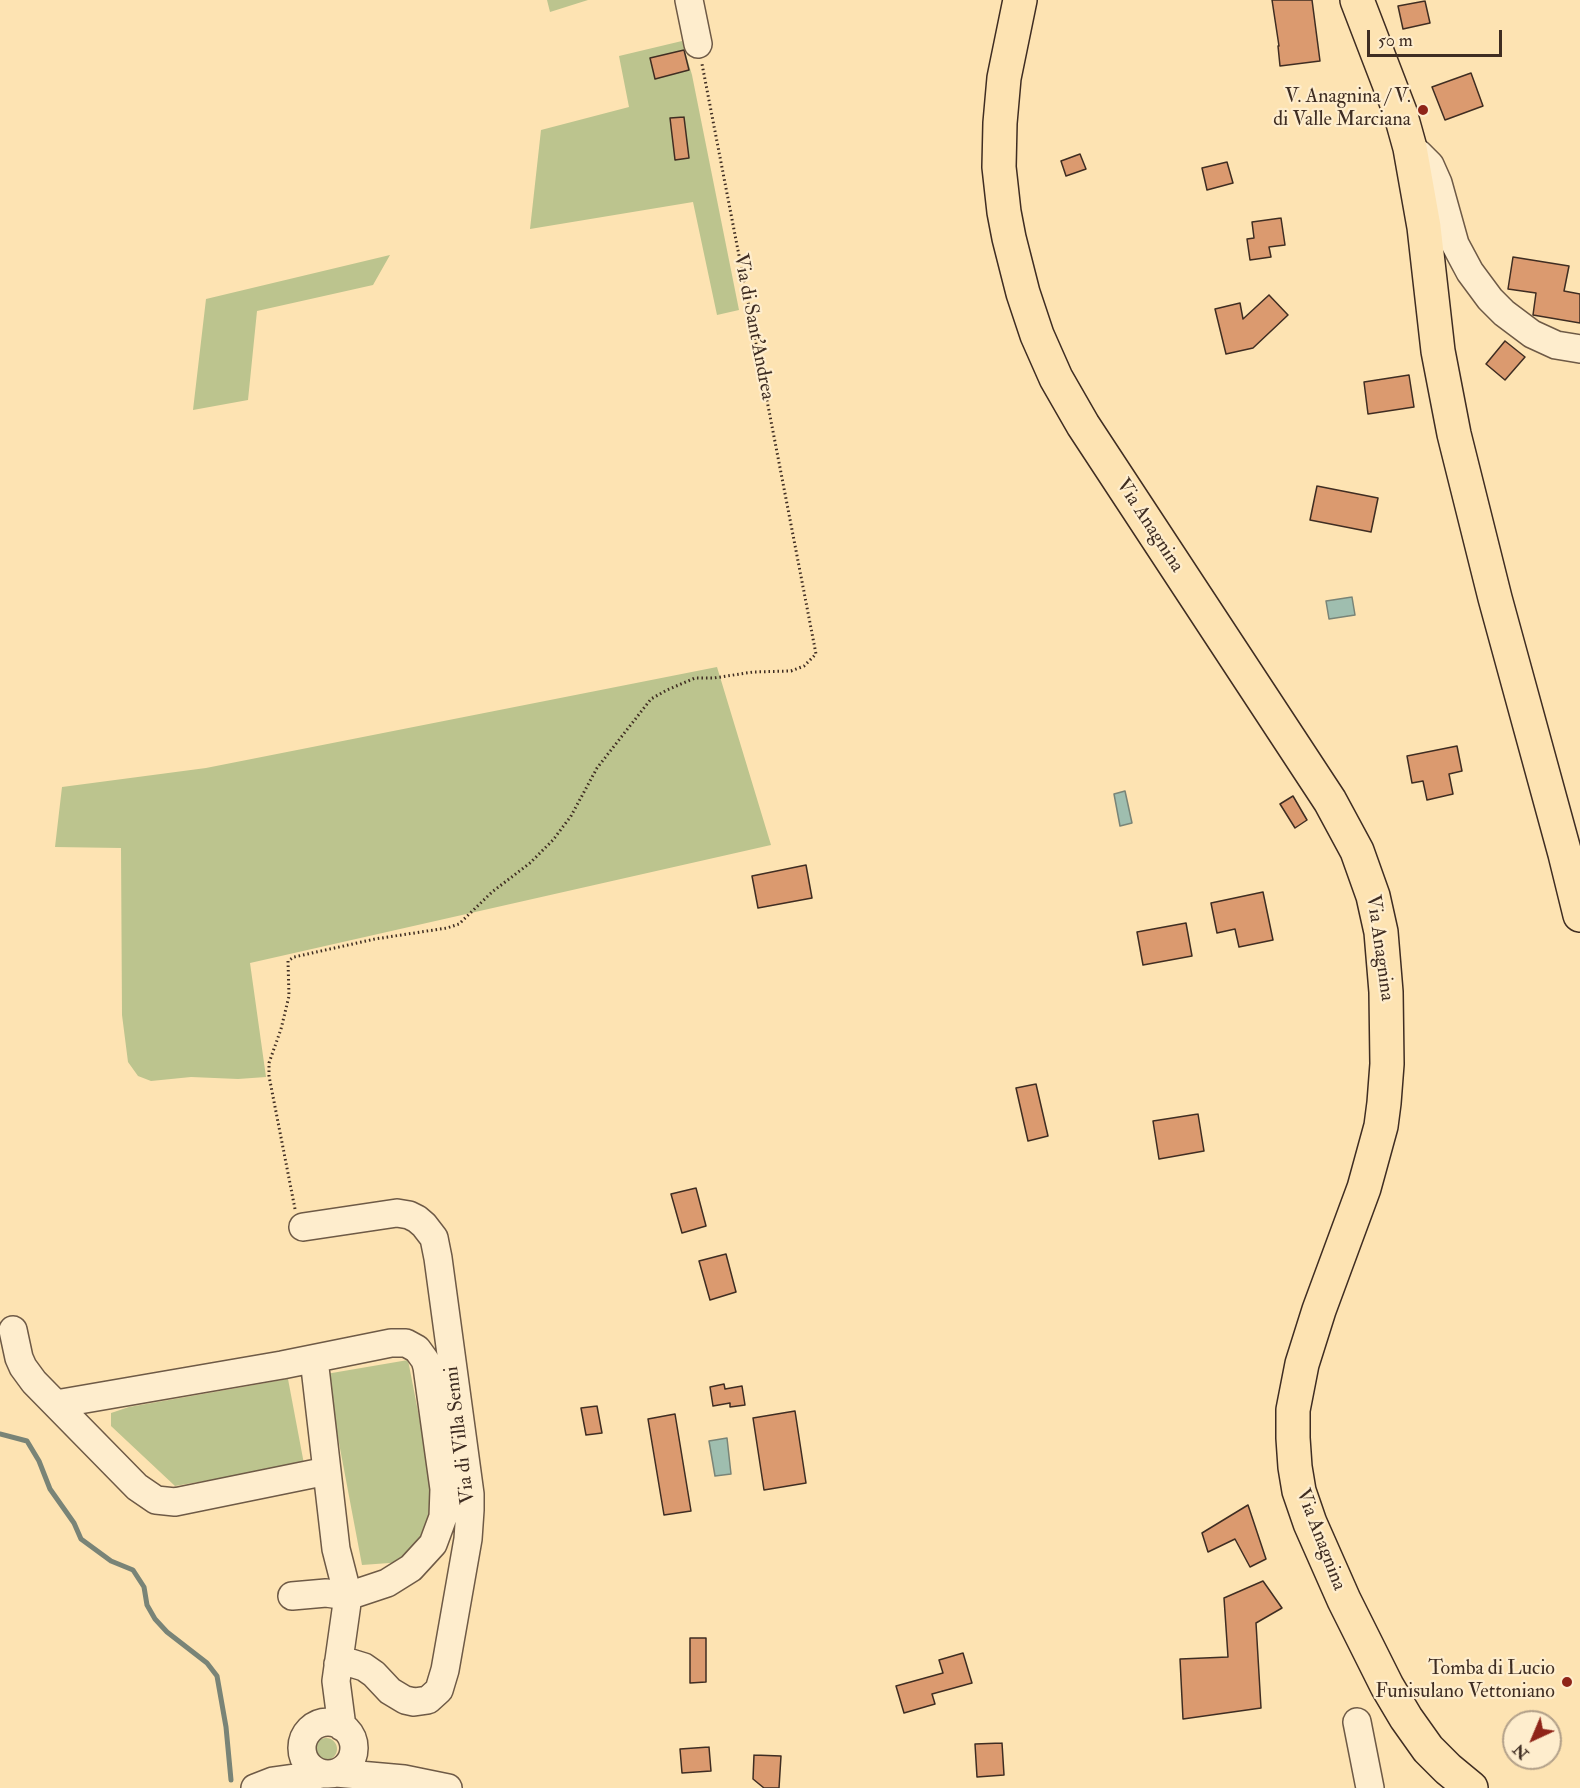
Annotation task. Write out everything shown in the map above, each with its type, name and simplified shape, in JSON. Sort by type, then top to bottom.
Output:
[{"type":"main road","name":"Via Anagnina","points":[[1020,0],[1003,85],[999,167],[1009,238],[1037,336],[1056,378],[1083,425],[1330,801],[1357,850],[1373,896],[1381,932],[1386,992],[1388,1057],[1381,1126],[1364,1188],[1318,1310],[1302,1364],[1293,1410],[1295,1467],[1299,1491],[1310,1523],[1344,1600],[1387,1686],[1428,1749],[1471,1788]]},
{"type":"main road","points":[[1357,0],[1400,112],[1410,148],[1424,227],[1438,351],[1458,453],[1580,915]]},
{"type":"street","points":[[689,0],[698,44]]},
{"type":"street","points":[[1410,148],[1430,165],[1455,244],[1490,299],[1532,334],[1556,345],[1580,349]]},
{"type":"street","name":"Via di Villa Senni","points":[[303,1227],[397,1213],[417,1219],[434,1238],[470,1494],[468,1539],[445,1670],[439,1690],[428,1700],[414,1702],[405,1700],[390,1691],[364,1667],[351,1664],[337,1677]]},
{"type":"street","points":[[13,1330],[19,1358],[34,1382],[137,1487],[156,1500],[175,1502],[327,1471]]},
{"type":"street","points":[[56,1404],[314,1359],[391,1343],[406,1343],[417,1349],[425,1360],[445,1499],[441,1527],[433,1544],[411,1568],[387,1583],[348,1596],[326,1593],[292,1596]]},
{"type":"street","points":[[264,1785],[342,1770],[351,1758],[339,1732],[337,1677],[348,1596],[336,1549],[314,1359]]},
{"type":"street","points":[[1357,1722],[1370,1788]]},
{"type":"street","points":[[264,1785],[302,1748],[307,1733],[339,1732],[404,1779]]},
{"type":"street","points":[[302,1748],[305,1762],[310,1767],[329,1773],[404,1779],[448,1788]]},
{"type":"path","name":"Via di Sant'Andrea","points":[[303,1227],[297,1219],[269,1076],[269,1063],[279,1036],[289,996],[288,961],[294,957],[375,939],[447,928],[459,924],[492,892],[530,863],[553,840],[571,816],[597,768],[651,699],[695,678],[791,670],[804,666],[816,654],[698,44]]},
{"type":"green space","points":[[547,0],[588,0],[550,12]]},
{"type":"green space","points":[[682,41],[692,75],[739,310],[717,315],[693,202],[530,229],[541,130],[629,107],[619,56]]},
{"type":"green space","points":[[390,255],[373,285],[257,311],[248,400],[193,410],[206,299]]},
{"type":"green space","points":[[717,667],[771,845],[250,963],[266,1077],[238,1079],[191,1077],[151,1081],[138,1076],[128,1062],[122,1015],[121,848],[55,847],[62,787],[206,768]]},
{"type":"green space","points":[[408,1360],[435,1499],[440,1513],[403,1562],[362,1565],[326,1374]]},
{"type":"green space","points":[[288,1379],[304,1464],[175,1486],[111,1426],[111,1413],[129,1407]]},
{"type":"green space","points":[[326,1738],[334,1741],[337,1749],[334,1757],[326,1760],[318,1757],[315,1749],[318,1741]]},
{"type":"shaded area","points":[[1352,597],[1355,615],[1329,619],[1326,601]]},
{"type":"shaded area","points":[[1125,791],[1132,823],[1120,826],[1114,794]]},
{"type":"shaded area","points":[[727,1438],[731,1474],[715,1476],[709,1441]]},
{"type":"building","points":[[1272,0],[1312,0],[1320,61],[1280,66]]},
{"type":"building","points":[[1425,1],[1430,23],[1403,29],[1398,6]]},
{"type":"building","points":[[684,50],[689,70],[655,79],[650,58]]},
{"type":"building","points":[[1471,73],[1483,106],[1445,120],[1432,87]]},
{"type":"building","points":[[684,117],[689,158],[675,160],[670,118]]},
{"type":"building","points":[[1080,154],[1086,169],[1066,176],[1061,161]]},
{"type":"building","points":[[1227,162],[1233,183],[1207,190],[1202,168]]},
{"type":"building","points":[[1281,218],[1285,245],[1269,247],[1271,257],[1250,260],[1247,239],[1254,238],[1252,222]]},
{"type":"building","points":[[1513,257],[1569,266],[1564,291],[1580,294],[1580,323],[1533,315],[1536,293],[1508,289]]},
{"type":"building","points":[[1269,295],[1288,315],[1253,348],[1226,354],[1215,309],[1240,303],[1243,319]]},
{"type":"building","points":[[1505,341],[1525,357],[1505,380],[1486,364]]},
{"type":"building","points":[[1409,375],[1414,407],[1368,414],[1364,382]]},
{"type":"building","points":[[1317,486],[1378,498],[1371,532],[1310,520]]},
{"type":"building","points":[[1457,746],[1462,771],[1449,774],[1453,794],[1427,800],[1423,781],[1412,783],[1407,756]]},
{"type":"building","points":[[1293,796],[1307,820],[1295,828],[1280,804]]},
{"type":"building","points":[[806,865],[812,898],[758,908],[752,876]]},
{"type":"building","points":[[1263,892],[1273,940],[1239,947],[1235,929],[1217,933],[1211,903]]},
{"type":"building","points":[[1186,923],[1192,956],[1143,965],[1137,932]]},
{"type":"building","points":[[1036,1084],[1048,1136],[1028,1141],[1016,1088]]},
{"type":"building","points":[[1198,1114],[1204,1151],[1159,1159],[1153,1121]]},
{"type":"building","points":[[696,1188],[706,1226],[682,1233],[671,1194]]},
{"type":"building","points":[[726,1254],[736,1292],[710,1300],[699,1261]]},
{"type":"building","points":[[724,1384],[725,1389],[742,1386],[745,1405],[730,1407],[730,1403],[713,1406],[710,1387]]},
{"type":"building","points":[[597,1406],[602,1433],[586,1435],[581,1408]]},
{"type":"building","points":[[795,1411],[806,1483],[764,1490],[753,1418]]},
{"type":"building","points":[[675,1414],[691,1511],[664,1515],[648,1419]]},
{"type":"building","points":[[1248,1505],[1266,1559],[1250,1567],[1235,1539],[1208,1552],[1202,1533]]},
{"type":"building","points":[[1263,1581],[1282,1608],[1256,1623],[1261,1708],[1183,1719],[1180,1659],[1228,1657],[1224,1598]]},
{"type":"building","points":[[690,1638],[706,1638],[706,1682],[690,1683]]},
{"type":"building","points":[[963,1653],[972,1683],[932,1694],[935,1704],[904,1713],[896,1686],[943,1673],[939,1660]]},
{"type":"building","points":[[1002,1743],[1004,1775],[977,1777],[975,1744]]},
{"type":"building","points":[[709,1747],[711,1771],[682,1773],[680,1749]]},
{"type":"building","points":[[754,1755],[781,1756],[779,1788],[764,1788],[753,1779]]},
{"type":"waterway","points":[[0,1434],[27,1441],[39,1461],[50,1489],[74,1523],[81,1539],[111,1561],[133,1570],[144,1587],[147,1605],[155,1619],[167,1632],[207,1663],[217,1676],[226,1727],[231,1780]]},
{"type":"place","name":"V. Anagnina / V. di Valle Marciana","points":[[1423,110]]},
{"type":"place","name":"Tomba di Lucio Funisulano Vettoniano","points":[[1567,1682]]}]
